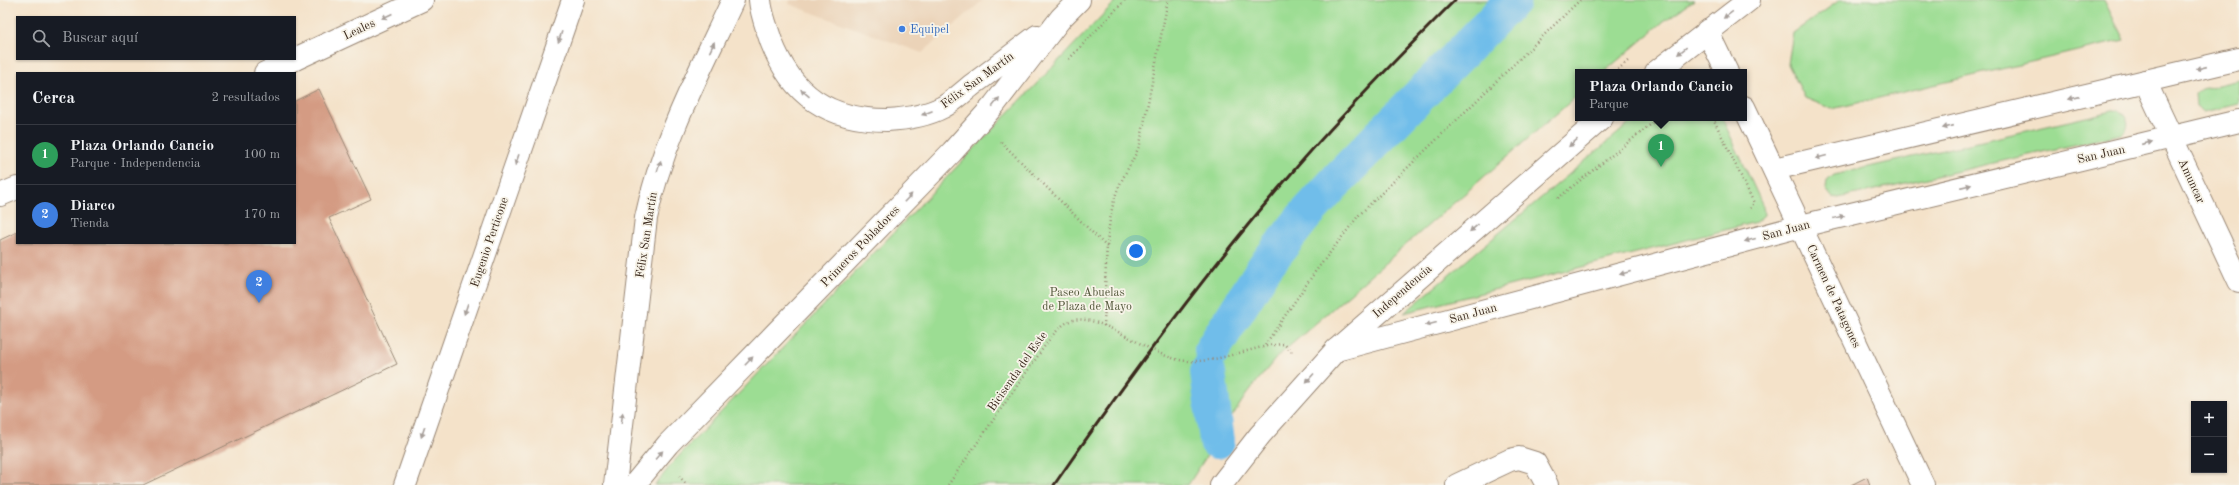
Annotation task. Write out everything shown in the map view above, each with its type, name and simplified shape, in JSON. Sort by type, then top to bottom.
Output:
[{"type":"main road","name":"Leales","points":[[296,59],[422,0]]},
{"type":"main road","name":"Eugenio Perticone","points":[[405,485],[573,0]]},
{"type":"main road","name":"Félix San Martín","points":[[615,485],[646,218],[652,190],[670,136],[733,0]]},
{"type":"main road","name":"Félix San Martín","points":[[760,0],[767,29],[776,52],[784,69],[799,88],[819,105],[841,115],[868,120],[896,120],[921,116],[943,107],[1061,18]]},
{"type":"main road","name":"Primeros Pobladores","points":[[634,485],[668,444],[952,152],[994,105],[1061,18],[1079,0]]},
{"type":"main road","points":[[1660,69],[1749,0]]},
{"type":"main road","points":[[1707,31],[1726,69]]},
{"type":"main road","points":[[1774,168],[2239,59]]},
{"type":"main road","name":"Leales","points":[[267,72],[293,60]]},
{"type":"main road","name":"Amuncar","points":[[2145,81],[2239,281]]},
{"type":"main road","name":"Carmen de Patagones","points":[[1747,113],[1923,485]]},
{"type":"main road","name":"Independencia","points":[[1221,485],[1260,435],[1336,350],[1599,121]]},
{"type":"main road","name":"San Juan","points":[[1336,350],[1801,226],[2239,121]]},
{"type":"main road","points":[[0,196],[16,188]]},
{"type":"main road","points":[[1457,485],[1510,460],[1519,458],[1535,463],[1547,485]]},
{"type":"path","points":[[1104,326],[1110,215],[1116,196],[1140,144],[1168,0]]},
{"type":"path","name":"Bicisenda del Este","points":[[948,485],[1051,337],[1062,326],[1072,320],[1085,320],[1104,326],[1174,359],[1187,361],[1224,356],[1264,346],[1315,272],[1359,215],[1580,0]]},
{"type":"path","points":[[1555,201],[1655,121]]},
{"type":"path","points":[[1713,121],[1754,203],[1750,210]]},
{"type":"path","points":[[995,136],[1108,249]]},
{"type":"shaded area","name":"Equipel","points":[[790,0],[983,0],[922,53],[789,4]]},
{"type":"green space","name":"Paseo Abuelas de Plaza de Mayo","points":[[1117,0],[1694,0],[1664,21],[1608,69],[1575,69],[1575,98],[1277,357],[1246,395],[1188,485],[655,485],[675,460]]},
{"type":"green space","points":[[1840,0],[2104,0],[2124,40],[1832,109],[1805,98],[1788,64],[1793,33]]},
{"type":"green space","points":[[2239,80],[2239,104],[2203,112],[2196,107],[2195,94],[2201,89]]},
{"type":"green space","points":[[2117,110],[2123,113],[2128,124],[2125,132],[2122,134],[1839,198],[1832,197],[1826,189],[1827,181],[1834,175]]},
{"type":"green space","points":[[1632,121],[1723,121],[1763,206],[1764,215],[1756,222],[1404,313]]},
{"type":"building","points":[[319,89],[371,199],[329,218],[397,364],[143,485],[0,485],[0,240],[16,232],[16,244],[296,244],[296,100]]},
{"type":"building","points":[[1867,477],[1870,485],[1851,485]]},
{"type":"waterway","points":[[1212,350],[1266,265],[1302,219],[1340,177],[1513,0]]},
{"type":"waterway","points":[[1208,372],[1217,441]]},
{"type":"railway","points":[[1054,485],[1110,405],[1197,288],[1258,212],[1350,108],[1391,64],[1455,0]]},
{"type":"place","name":"Equipel","points":[[902,29]]},
{"type":"place","name":"Plaza Orlando Cancio","points":[[1661,167]]},
{"type":"place","name":"Diarco","points":[[259,303]]}]
